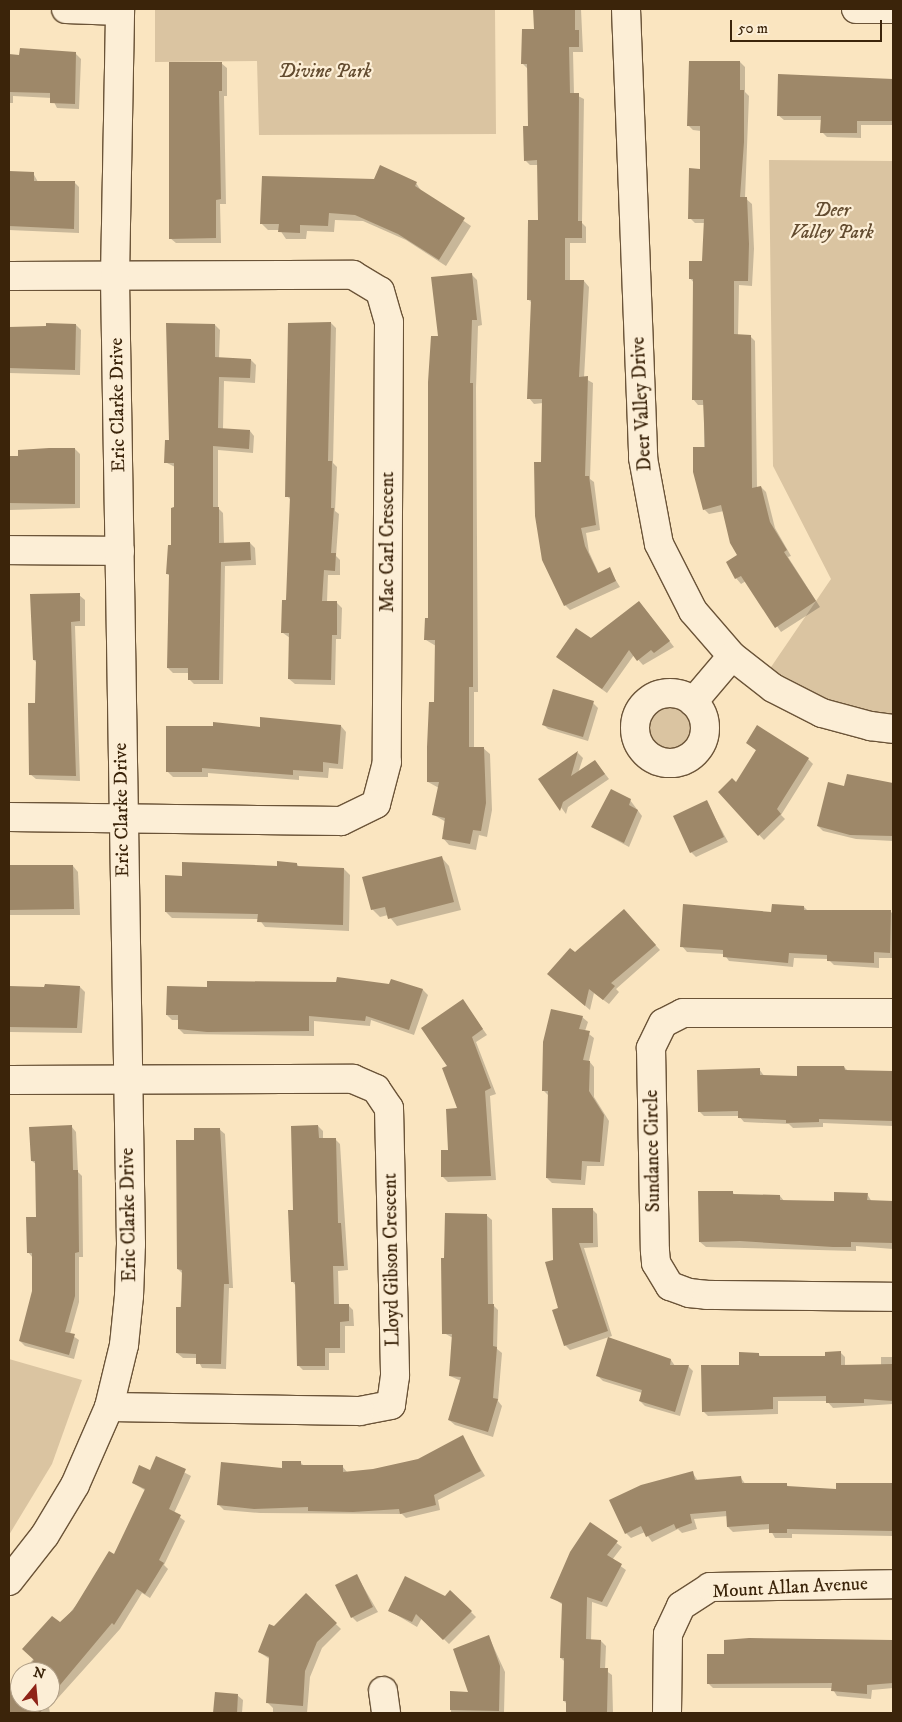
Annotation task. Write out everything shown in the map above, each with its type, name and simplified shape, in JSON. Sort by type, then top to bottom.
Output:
[{"type":"street","points":[[66,9],[120,10]]},
{"type":"street","name":"Deer Valley Drive","points":[[626,9],[643,458],[659,544],[693,611],[732,656],[773,688],[822,713],[870,726],[893,729]]},
{"type":"street","points":[[856,9],[893,9]]},
{"type":"street","name":"Eric Clarke Drive","points":[[9,1581],[45,1535],[75,1485],[109,1407],[124,1345],[129,1296],[131,1244],[126,1080],[115,276],[120,10]]},
{"type":"street","name":"Mac Carl Crescent","points":[[9,276],[353,275],[380,290],[389,322],[387,762],[376,804],[341,821],[9,817]]},
{"type":"street","points":[[9,550],[120,551]]},
{"type":"street","points":[[693,702],[732,656]]},
{"type":"street","name":"Sundance Circle","points":[[893,1013],[683,1012],[663,1023],[651,1048],[655,1251],[656,1263],[670,1286],[689,1293],[707,1295],[893,1297]]},
{"type":"street","name":"Lloyd Gibson Crescent","points":[[109,1407],[360,1411],[391,1405],[395,1376],[390,1116],[384,1098],[365,1082],[353,1079],[126,1080]]},
{"type":"street","points":[[9,1080],[126,1080]]},
{"type":"street","name":"Mount Allan Avenue","points":[[667,1713],[668,1634],[681,1606],[710,1587],[893,1584]]},
{"type":"green space","name":"Divine Park","points":[[155,9],[495,9],[496,134],[259,135],[257,61],[155,62]]},
{"type":"green space","name":"Deer Valley Park","points":[[769,160],[893,161],[893,717],[854,710],[823,699],[769,670],[831,579],[773,466]]},
{"type":"green space","points":[[664,704],[674,704],[687,711],[694,724],[694,734],[687,747],[674,754],[664,754],[655,750],[648,743],[644,734],[644,724],[648,715],[655,708]]},
{"type":"green space","points":[[9,1359],[82,1380],[52,1464],[9,1535]]},
{"type":"building","points":[[533,9],[575,9],[575,30],[579,30],[579,47],[569,47],[570,93],[579,93],[578,221],[582,221],[582,238],[565,238],[565,280],[584,280],[579,377],[588,376],[585,476],[589,476],[596,525],[581,528],[585,546],[598,573],[610,567],[616,581],[564,606],[542,560],[535,516],[534,462],[541,462],[542,399],[527,399],[531,300],[527,300],[528,220],[538,220],[537,160],[524,161],[523,126],[528,126],[527,64],[521,64],[522,29],[534,29]]},
{"type":"building","points":[[20,48],[76,52],[75,104],[50,103],[50,93],[9,92],[9,54],[19,55]]},
{"type":"building","points":[[689,61],[740,61],[740,90],[744,90],[744,142],[740,197],[747,197],[749,244],[748,281],[734,281],[734,334],[751,335],[752,488],[761,486],[770,522],[787,550],[784,552],[816,601],[775,628],[741,576],[735,579],[726,562],[737,555],[730,543],[721,505],[703,510],[693,472],[693,447],[705,447],[703,400],[692,400],[693,279],[689,279],[689,261],[702,261],[704,219],[688,219],[689,168],[700,169],[700,126],[687,126]]},
{"type":"building","points":[[169,62],[222,62],[222,91],[219,91],[221,199],[216,200],[216,238],[169,239]]},
{"type":"building","points":[[778,74],[893,79],[893,121],[857,121],[857,133],[820,133],[821,116],[777,116]]},
{"type":"building","points":[[380,165],[417,182],[415,186],[465,218],[439,260],[398,234],[355,215],[329,213],[328,226],[300,225],[300,233],[278,232],[279,224],[260,224],[262,176],[374,179]]},
{"type":"building","points":[[9,171],[34,172],[34,181],[75,181],[74,229],[9,226]]},
{"type":"building","points":[[472,273],[477,320],[472,320],[470,383],[473,383],[473,687],[469,687],[469,747],[484,747],[486,803],[481,831],[473,830],[470,844],[442,839],[445,818],[432,815],[439,782],[427,782],[429,702],[434,702],[435,640],[424,640],[425,618],[428,618],[428,382],[431,336],[438,336],[431,277]]},
{"type":"building","points":[[331,322],[328,461],[332,461],[331,508],[334,508],[331,553],[336,553],[335,571],[324,570],[322,601],[337,601],[337,635],[332,635],[331,680],[288,679],[289,633],[281,633],[282,600],[286,600],[290,497],[285,497],[288,323]]},
{"type":"building","points":[[46,323],[76,324],[75,370],[9,368],[9,327],[46,326]]},
{"type":"building","points":[[166,323],[215,324],[215,357],[251,359],[250,378],[219,377],[218,428],[250,430],[249,449],[213,446],[213,507],[219,507],[219,543],[250,542],[251,560],[221,562],[219,680],[188,680],[188,668],[167,668],[169,574],[166,574],[168,545],[171,545],[171,508],[174,507],[174,463],[164,463],[165,440],[169,440]]},
{"type":"building","points":[[75,448],[75,504],[9,503],[9,456],[18,456],[18,450]]},
{"type":"building","points":[[80,593],[80,621],[71,622],[76,776],[29,775],[28,703],[35,703],[36,660],[33,660],[30,594]]},
{"type":"building","points":[[639,601],[670,641],[654,653],[651,650],[637,661],[629,650],[602,689],[556,657],[576,628],[591,638]]},
{"type":"building","points":[[553,689],[594,701],[583,737],[542,725]]},
{"type":"building","points":[[260,717],[341,725],[338,764],[323,762],[323,772],[293,770],[293,775],[202,768],[202,772],[166,772],[166,726],[213,726],[213,722],[260,727]]},
{"type":"building","points":[[757,725],[809,758],[777,809],[781,814],[758,836],[718,792],[732,778],[736,782],[756,750],[746,743]]},
{"type":"building","points":[[578,751],[571,776],[595,760],[605,774],[563,802],[560,811],[538,779]]},
{"type":"building","points":[[847,774],[893,783],[893,836],[850,835],[817,826],[828,782],[844,786]]},
{"type":"building","points":[[611,789],[631,799],[629,805],[638,810],[624,843],[591,827]]},
{"type":"building","points":[[707,800],[724,837],[690,853],[673,816]]},
{"type":"building","points":[[442,856],[454,902],[388,919],[385,907],[371,910],[362,877]]},
{"type":"building","points":[[277,861],[297,863],[297,866],[344,868],[343,925],[257,922],[258,914],[165,912],[165,875],[182,876],[182,862],[277,866]]},
{"type":"building","points":[[9,865],[73,865],[74,909],[9,910]]},
{"type":"building","points":[[683,904],[771,912],[772,904],[804,906],[804,910],[891,910],[890,953],[874,952],[874,963],[827,961],[827,955],[789,953],[788,963],[723,957],[723,950],[680,947]]},
{"type":"building","points":[[624,909],[656,945],[611,983],[615,986],[603,1000],[589,989],[585,1006],[547,974],[570,948],[575,952]]},
{"type":"building","points":[[337,977],[389,984],[391,979],[423,989],[409,1030],[366,1016],[365,1021],[309,1016],[309,1031],[207,1032],[178,1029],[178,1015],[166,1015],[167,986],[207,987],[207,981],[336,982]]},
{"type":"building","points":[[45,984],[80,986],[77,1028],[9,1027],[9,986],[44,987]]},
{"type":"building","points":[[463,999],[483,1029],[472,1037],[491,1088],[485,1091],[491,1176],[441,1177],[441,1150],[448,1150],[446,1109],[457,1108],[442,1068],[447,1066],[421,1028]]},
{"type":"building","points":[[551,1009],[583,1016],[579,1029],[590,1031],[583,1060],[590,1061],[589,1091],[604,1115],[600,1162],[582,1161],[581,1180],[546,1178],[548,1091],[542,1091],[543,1042]]},
{"type":"building","points":[[797,1066],[844,1066],[845,1070],[893,1071],[893,1121],[819,1119],[819,1122],[786,1123],[786,1120],[738,1118],[738,1111],[698,1112],[697,1070],[760,1068],[760,1075],[797,1076]]},
{"type":"building","points":[[72,1125],[73,1170],[78,1170],[79,1252],[75,1253],[75,1296],[65,1332],[75,1334],[69,1355],[19,1341],[32,1291],[32,1253],[27,1253],[26,1217],[36,1217],[35,1161],[31,1161],[29,1127]]},
{"type":"building","points":[[318,1125],[319,1138],[336,1138],[338,1223],[341,1223],[344,1266],[333,1266],[334,1304],[349,1304],[349,1321],[340,1322],[340,1348],[325,1348],[325,1366],[297,1366],[295,1282],[291,1282],[288,1210],[293,1210],[291,1126]]},
{"type":"building","points":[[194,1128],[220,1128],[229,1284],[224,1284],[221,1364],[196,1364],[196,1354],[176,1353],[176,1307],[181,1307],[182,1270],[177,1269],[176,1140],[194,1140]]},
{"type":"building","points":[[698,1191],[733,1191],[733,1194],[780,1195],[780,1200],[834,1201],[834,1192],[868,1193],[867,1200],[893,1201],[893,1243],[851,1242],[851,1247],[833,1247],[740,1241],[699,1242]]},
{"type":"building","points":[[552,1208],[593,1208],[593,1243],[579,1243],[608,1331],[564,1346],[552,1310],[558,1308],[545,1262],[553,1260]]},
{"type":"building","points":[[445,1213],[487,1214],[488,1304],[494,1304],[493,1346],[497,1347],[493,1398],[498,1399],[488,1432],[448,1420],[461,1377],[449,1376],[452,1334],[442,1334],[441,1258],[444,1258]]},
{"type":"building","points":[[608,1337],[671,1359],[670,1365],[689,1365],[675,1412],[639,1401],[642,1390],[596,1376]]},
{"type":"building","points":[[841,1351],[841,1365],[893,1364],[893,1401],[864,1399],[864,1403],[826,1403],[826,1396],[773,1397],[773,1409],[702,1412],[701,1365],[739,1365],[739,1352],[759,1353],[759,1356],[825,1356],[825,1352]]},
{"type":"building","points":[[463,1435],[481,1471],[434,1495],[436,1505],[400,1514],[399,1509],[353,1512],[308,1511],[308,1507],[254,1509],[217,1505],[221,1462],[282,1468],[282,1461],[301,1461],[301,1465],[343,1465],[343,1472],[373,1469],[418,1459]]},
{"type":"building","points":[[156,1456],[186,1469],[169,1509],[181,1515],[159,1560],[164,1563],[145,1594],[137,1589],[114,1625],[112,1623],[60,1685],[60,1662],[32,1662],[34,1660],[22,1649],[52,1616],[60,1622],[73,1610],[109,1551],[114,1554],[145,1489],[132,1483],[139,1465],[150,1470]]},
{"type":"building","points":[[693,1471],[695,1480],[741,1476],[742,1483],[787,1483],[787,1486],[836,1489],[836,1483],[893,1483],[893,1531],[787,1529],[787,1533],[769,1533],[769,1524],[727,1527],[726,1511],[690,1514],[692,1523],[676,1529],[674,1524],[646,1537],[641,1526],[625,1534],[609,1500],[641,1485]]},
{"type":"building","points":[[590,1522],[618,1541],[607,1555],[622,1564],[602,1602],[587,1597],[586,1639],[601,1640],[600,1668],[608,1668],[607,1713],[566,1713],[566,1701],[563,1701],[564,1658],[560,1658],[562,1603],[550,1598],[570,1552]]},
{"type":"building","points":[[357,1574],[373,1607],[351,1618],[335,1585]]},
{"type":"building","points":[[405,1576],[445,1596],[450,1590],[472,1611],[443,1640],[416,1614],[412,1622],[388,1611]]},
{"type":"building","points":[[306,1593],[337,1623],[317,1642],[305,1671],[303,1706],[266,1703],[269,1657],[258,1652],[269,1624],[274,1626]]},
{"type":"building","points":[[489,1635],[500,1666],[499,1711],[450,1710],[450,1691],[468,1692],[453,1649]]},
{"type":"building","points":[[749,1638],[893,1640],[893,1683],[867,1685],[867,1694],[831,1691],[832,1683],[707,1684],[707,1654],[724,1654],[724,1640]]},
{"type":"building","points":[[9,1685],[10,1712],[40,1712],[9,1713]]},
{"type":"building","points":[[215,1692],[238,1694],[237,1713],[213,1713]]}]
